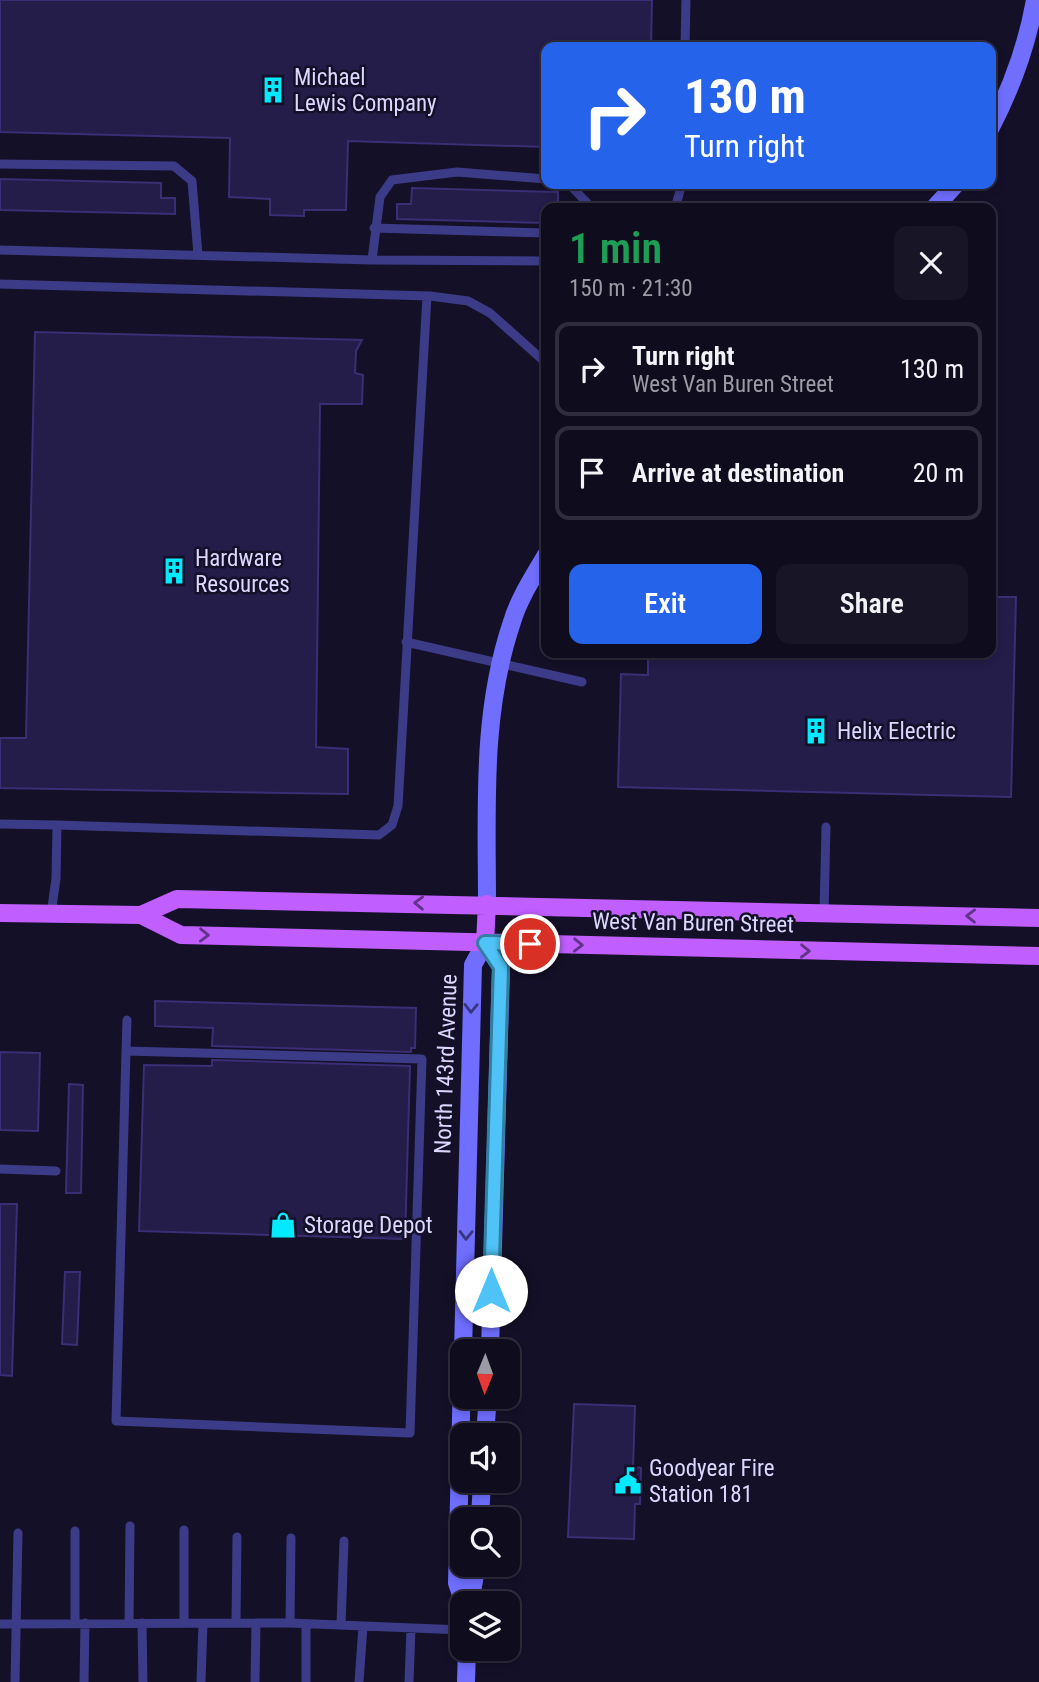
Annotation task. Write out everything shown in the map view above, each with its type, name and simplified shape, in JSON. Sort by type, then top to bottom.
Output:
[{"type":"main road","name":"West Van Buren Street","points":[[0,913],[141,915],[177,899],[1039,918]]},
{"type":"main road","points":[[485,943],[487,904]]},
{"type":"main road","name":"West Van Buren Street","points":[[141,915],[181,935],[1039,956]]},
{"type":"street","points":[[996,118],[1007,97],[1027,43],[1035,0]]},
{"type":"street","points":[[939,203],[951,189]]},
{"type":"street","points":[[487,904],[487,761],[491,718],[500,665],[512,620],[541,565]]},
{"type":"street","points":[[485,943],[501,967],[491,1339]]},
{"type":"street","name":"North 143rd Avenue","points":[[463,1339],[472,965],[485,943]]},
{"type":"street","points":[[460,1591],[457,1583],[461,1409]]},
{"type":"street","points":[[466,1682],[467,1661]]},
{"type":"lane","points":[[685,42],[686,0]]},
{"type":"lane","points":[[0,164],[174,166],[192,181],[198,255]]},
{"type":"lane","points":[[372,260],[380,197],[392,180],[457,172],[541,179]]},
{"type":"lane","points":[[574,189],[587,203]]},
{"type":"lane","points":[[374,228],[541,233]]},
{"type":"lane","points":[[0,250],[372,260],[541,261]]},
{"type":"lane","points":[[0,284],[428,296],[468,301],[490,313],[541,359]]},
{"type":"lane","points":[[0,824],[379,835],[392,825],[398,806],[428,296]]},
{"type":"lane","points":[[406,642],[582,682]]},
{"type":"lane","points":[[51,914],[56,879],[57,825]]},
{"type":"lane","points":[[824,913],[826,827]]},
{"type":"lane","points":[[126,1051],[422,1059],[410,1433],[116,1421],[126,1051],[127,1020]]},
{"type":"lane","points":[[0,1169],[56,1171]]},
{"type":"lane","points":[[129,1623],[130,1527]]},
{"type":"lane","points":[[184,1530],[184,1623]]},
{"type":"lane","points":[[75,1531],[84,1682]]},
{"type":"lane","points":[[15,1682],[18,1533]]},
{"type":"lane","points":[[236,1623],[237,1537]]},
{"type":"lane","points":[[290,1623],[291,1538]]},
{"type":"lane","points":[[341,1625],[344,1541]]},
{"type":"lane","points":[[142,1623],[143,1682]]},
{"type":"lane","points":[[201,1682],[203,1623]]},
{"type":"lane","points":[[255,1682],[256,1623]]},
{"type":"lane","points":[[0,1624],[290,1623],[450,1630]]},
{"type":"lane","points":[[306,1624],[306,1682]]},
{"type":"lane","points":[[359,1682],[363,1626]]},
{"type":"lane","points":[[409,1682],[411,1628]]},
{"type":"building","name":"Michael Lewis Company","points":[[0,0],[652,0],[651,42],[541,42],[541,147],[348,141],[346,210],[304,210],[304,216],[270,215],[270,199],[229,197],[230,138],[0,132]]},
{"type":"building","points":[[0,179],[161,183],[161,198],[175,198],[175,214],[0,210]]},
{"type":"building","points":[[412,188],[558,192],[558,203],[541,203],[541,223],[397,219],[397,204],[411,204]]},
{"type":"building","name":"Hardware Resources","points":[[35,332],[362,340],[356,351],[355,373],[363,375],[362,404],[320,404],[316,747],[348,749],[348,794],[0,788],[0,738],[26,738]]},
{"type":"building","name":"Helix Electric","points":[[996,597],[1016,597],[1011,797],[618,787],[621,674],[648,675],[648,658],[996,658]]},
{"type":"building","points":[[155,1001],[416,1008],[415,1048],[411,1048],[411,1052],[212,1046],[213,1028],[155,1026]]},
{"type":"building","points":[[0,1052],[40,1053],[38,1131],[0,1130]]},
{"type":"building","points":[[212,1060],[410,1066],[405,1239],[139,1231],[144,1065],[212,1066]]},
{"type":"building","points":[[69,1084],[83,1085],[81,1193],[66,1193]]},
{"type":"building","points":[[0,1204],[17,1204],[12,1376],[0,1375]]},
{"type":"building","points":[[65,1272],[80,1272],[77,1345],[62,1344]]},
{"type":"building","points":[[574,1404],[635,1406],[633,1467],[641,1468],[640,1504],[635,1504],[634,1539],[568,1537]]},
{"type":"place","name":"Michael Lewis Company","points":[[273,90]]},
{"type":"place","name":"Hardware Resources","points":[[174,571]]},
{"type":"place","name":"Helix Electric","points":[[816,731]]},
{"type":"place","name":"Storage Depot","points":[[283,1225]]},
{"type":"place","name":"Goodyear Fire Station 181","points":[[628,1481]]},
{"type":"route","points":[[491,1291],[501,967],[485,943],[530,944]]}]
